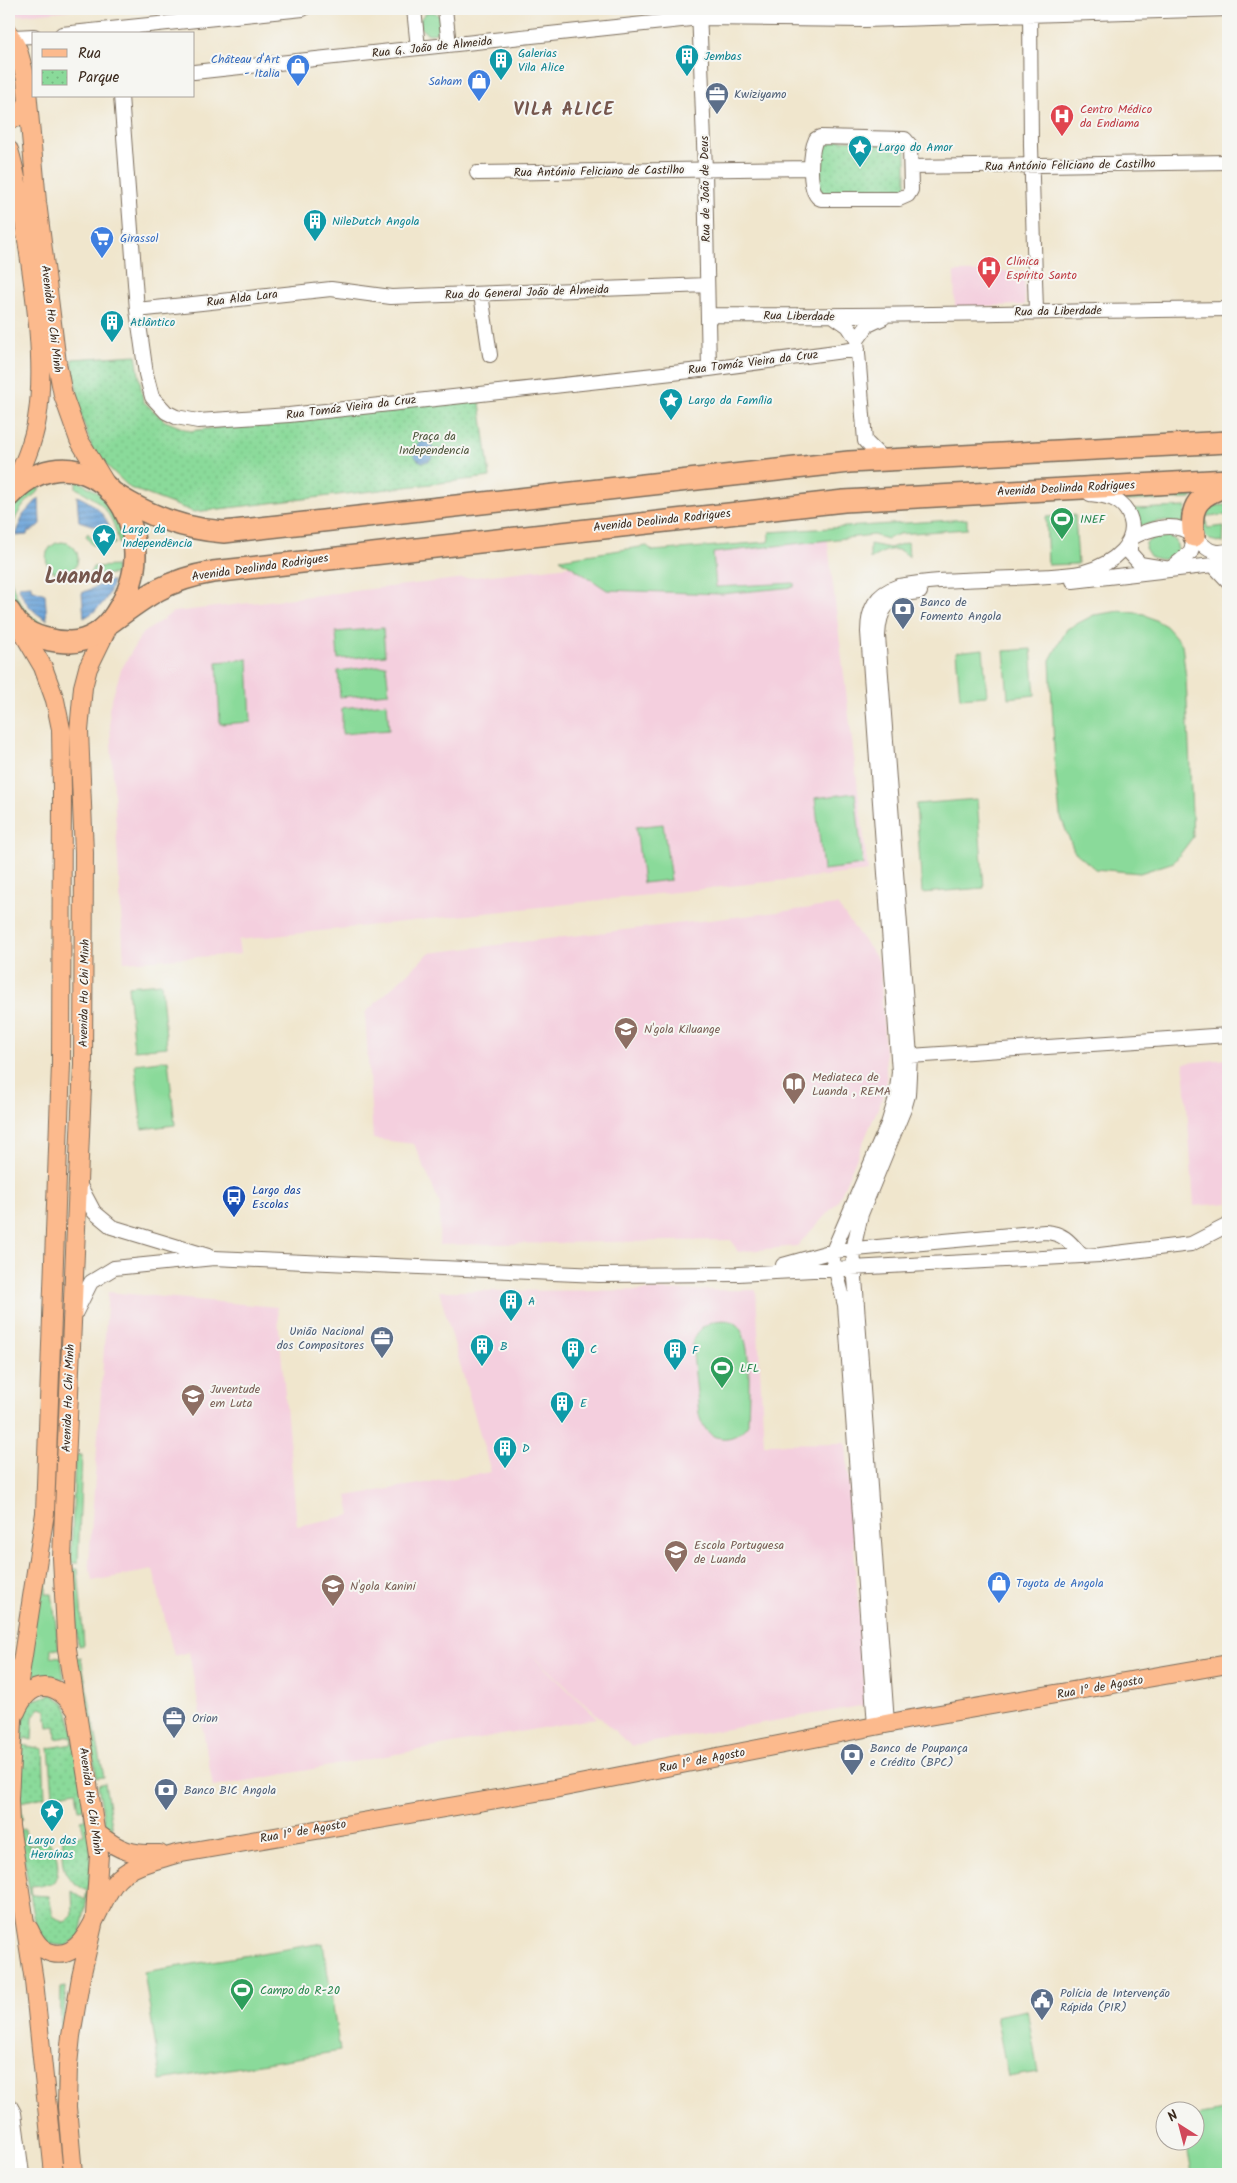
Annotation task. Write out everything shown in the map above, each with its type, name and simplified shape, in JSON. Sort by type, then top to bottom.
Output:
[{"type":"highway","points":[[9,496],[37,474],[60,468],[86,474],[99,480],[110,491],[136,508],[171,522],[200,530],[224,532],[849,462],[1228,442]]},
{"type":"highway","name":"Avenida Deolinda Rodrigues","points":[[12,618],[37,635],[55,641],[71,642],[95,635],[163,586],[186,577],[213,572],[844,501],[1228,480]]},
{"type":"highway","points":[[1194,536],[1192,519],[1197,502],[1212,491],[1228,486]]},
{"type":"highway","points":[[110,491],[128,519],[135,554],[132,577],[125,599],[111,622]]},
{"type":"main road","points":[[9,34],[18,50],[31,99],[19,117],[9,120]]},
{"type":"main road","name":"Avenida Ho Chi Minh","points":[[31,99],[30,137],[57,363],[63,395],[79,440],[110,491]]},
{"type":"main road","name":"Avenida Ho Chi Minh","points":[[9,150],[23,214],[33,278],[40,388],[38,417],[26,457],[9,496]]},
{"type":"main road","name":"Avenida Ho Chi Minh","points":[[12,618],[51,686],[61,729],[64,892],[62,1064],[45,1514],[11,1724],[9,1772],[10,1824],[26,1919],[54,2174]]},
{"type":"main road","name":"Avenida Ho Chi Minh","points":[[73,2174],[67,2107],[70,2046],[81,1977],[95,1916],[99,1854],[98,1834],[67,1649],[62,1558],[82,1074],[85,917],[79,731],[83,687],[88,668],[98,644],[111,622]]},
{"type":"main road","name":"Rua 1º de Agosto","points":[[176,1854],[554,1789],[881,1725],[1228,1664]]},
{"type":"main road","points":[[11,1724],[21,1700],[27,1694],[41,1687],[56,1690],[63,1694],[77,1713]]},
{"type":"main road","points":[[98,1834],[129,1853],[176,1854]]},
{"type":"main road","points":[[26,1919],[38,1945],[44,1950],[60,1954],[77,1948],[84,1940],[108,1892],[122,1875],[135,1868],[176,1854]]},
{"type":"street","points":[[81,32],[303,9]]},
{"type":"street","points":[[414,9],[418,48]]},
{"type":"street","points":[[445,9],[448,45]]},
{"type":"street","name":"Rua G. João de Almeida","points":[[195,72],[448,45],[700,14],[1228,10]]},
{"type":"street","points":[[1030,12],[1036,311]]},
{"type":"street","name":"Rua de João de Deus","points":[[700,14],[709,368]]},
{"type":"street","points":[[9,34],[13,36],[32,36]]},
{"type":"street","name":"Rua Tomáz Vieira da Cruz","points":[[121,98],[137,310],[146,374],[152,397],[166,412],[185,419],[198,421],[289,415],[709,368],[858,345]]},
{"type":"street","points":[[825,137],[905,139],[910,145],[912,167],[911,190],[908,195],[899,198],[821,199],[816,198],[813,193],[813,145],[816,139],[825,137]]},
{"type":"street","name":"Rua António Feliciano de Castilho","points":[[912,167],[1228,162]]},
{"type":"street","name":"Rua António Feliciano de Castilho","points":[[477,173],[812,168]]},
{"type":"street","name":"Rua do General João de Almeida","points":[[348,291],[391,297],[707,285]]},
{"type":"street","name":"Rua Alda Lara","points":[[137,310],[312,290],[331,289],[348,291]]},
{"type":"street","points":[[481,294],[490,355]]},
{"type":"street","name":"Rua da Liberdade","points":[[889,316],[1036,311],[1228,309]]},
{"type":"street","name":"Rua Liberdade","points":[[708,315],[889,316]]},
{"type":"street","points":[[858,345],[868,325],[889,316]]},
{"type":"street","points":[[835,317],[848,326],[858,345],[865,441],[883,459]]},
{"type":"street","points":[[849,462],[865,441]]},
{"type":"street","points":[[1040,489],[1105,496],[1116,499],[1128,514],[1130,553],[1140,564],[1170,570],[1188,557],[1194,547],[1194,536]]},
{"type":"street","points":[[881,1725],[845,1305],[833,1251],[888,1124],[896,1098],[899,1072],[868,632],[870,610],[883,593],[907,585],[1083,572],[1112,560],[1122,553],[1130,539],[1148,530],[1161,528],[1182,529],[1194,536],[1207,550],[1221,553],[1228,552]]},
{"type":"street","points":[[881,1725],[853,1250],[861,1214],[904,1108],[909,1084],[910,1056],[878,636],[881,613],[893,600],[913,593],[1083,581],[1213,564],[1228,558]]},
{"type":"street","points":[[1213,564],[1228,581]]},
{"type":"street","points":[[910,1056],[1228,1035]]},
{"type":"street","points":[[77,1180],[94,1212],[112,1227],[214,1258]]},
{"type":"street","points":[[797,1262],[829,1241],[846,1218]]},
{"type":"street","points":[[71,1323],[91,1282],[114,1268],[214,1258],[599,1275],[738,1274],[1082,1256],[1192,1244],[1228,1224]]},
{"type":"street","points":[[738,1274],[797,1262],[833,1251],[902,1243],[1045,1232],[1057,1232],[1066,1237],[1082,1256]]},
{"type":"street","points":[[9,2104],[14,2112],[22,2174]]},
{"type":"shaded area","points":[[11,9],[81,9],[14,16]]},
{"type":"shaded area","name":"Clínica Espírito Santo","points":[[1024,271],[1025,305],[955,307],[954,272]]},
{"type":"shaded area","points":[[827,536],[868,871],[238,940],[240,954],[124,962],[109,708],[121,670],[141,635],[173,612]]},
{"type":"shaded area","name":"N'gola Kiluange","points":[[837,905],[880,962],[887,1087],[837,1203],[797,1246],[738,1252],[731,1240],[439,1245],[440,1204],[414,1144],[373,1139],[365,1013],[429,953]]},
{"type":"shaded area","points":[[1228,1059],[1228,1203],[1194,1206],[1184,1063]]},
{"type":"shaded area","points":[[756,1290],[764,1444],[846,1443],[866,1705],[631,1746],[524,1648],[597,1718],[213,1787],[189,1652],[174,1656],[153,1570],[92,1581],[89,1562],[108,1292],[277,1307],[297,1526],[351,1515],[347,1496],[491,1472],[439,1291]]},
{"type":"green space","points":[[431,12],[439,15],[442,23],[439,31],[431,34],[423,31],[420,23],[423,15]]},
{"type":"green space","points":[[816,140],[906,141],[906,192],[817,194]]},
{"type":"green space","name":"Praça da Independencia","points":[[136,355],[143,401],[165,421],[190,431],[479,395],[490,477],[194,512],[130,488],[93,452],[80,412],[72,359]]},
{"type":"green space","points":[[76,480],[96,492],[110,505],[120,522],[128,543],[119,544],[110,517],[93,498],[76,488]]},
{"type":"green space","points":[[39,483],[39,491],[22,508],[14,521],[9,545],[10,524],[14,509],[23,497]]},
{"type":"green space","points":[[1193,496],[1191,499],[1126,501],[1123,498]]},
{"type":"green space","points":[[1228,505],[1228,515],[1206,516],[1207,528],[1224,526],[1223,543],[1210,540],[1201,531],[1204,506]]},
{"type":"green space","points":[[1186,507],[1184,523],[1160,521],[1138,527],[1133,509]]},
{"type":"green space","name":"INEF","points":[[1075,515],[1078,564],[1048,565],[1046,517]]},
{"type":"green space","points":[[967,519],[967,529],[899,534],[887,539],[873,535],[713,553],[716,587],[794,583],[794,587],[721,594],[607,590],[560,559],[647,546],[653,551],[768,542],[770,532]]},
{"type":"green space","points":[[88,533],[92,539],[114,538],[115,544],[92,545],[86,536]]},
{"type":"green space","points":[[1157,535],[1168,535],[1176,541],[1178,550],[1176,554],[1166,559],[1150,556],[1145,548],[1146,543]]},
{"type":"green space","points":[[62,542],[74,546],[78,558],[74,570],[62,574],[50,570],[46,558],[50,546]]},
{"type":"green space","points":[[908,542],[909,557],[899,550],[889,550],[870,559],[870,544],[890,548]]},
{"type":"green space","points":[[116,566],[116,574],[93,575],[91,579],[88,577],[93,567]]},
{"type":"green space","points":[[9,572],[14,590],[26,611],[47,627],[47,633],[28,622],[17,610],[11,594]]},
{"type":"green space","points":[[1120,611],[1144,614],[1166,626],[1182,644],[1186,678],[1193,837],[1174,862],[1140,873],[1095,869],[1074,851],[1060,815],[1055,769],[1050,660],[1067,629],[1094,615]]},
{"type":"green space","points":[[383,628],[385,655],[338,659],[336,632]]},
{"type":"green space","points":[[983,649],[987,696],[960,698],[956,652]]},
{"type":"green space","points":[[1031,649],[1035,695],[1008,698],[1004,651]]},
{"type":"green space","points":[[248,659],[251,722],[220,724],[217,662]]},
{"type":"green space","points":[[386,665],[389,693],[340,697],[338,671]]},
{"type":"green space","points":[[387,703],[389,730],[342,734],[342,708]]},
{"type":"green space","points":[[855,793],[863,865],[823,870],[815,798]]},
{"type":"green space","points":[[977,799],[984,888],[922,893],[916,804]]},
{"type":"green space","points":[[663,824],[671,880],[643,883],[636,827]]},
{"type":"green space","points":[[161,983],[167,1047],[134,1050],[128,986]]},
{"type":"green space","points":[[168,1060],[175,1125],[142,1129],[135,1064]]},
{"type":"green space","name":"LFL","points":[[715,1321],[729,1321],[737,1325],[746,1344],[748,1357],[748,1424],[735,1436],[727,1438],[720,1438],[707,1430],[699,1414],[692,1344],[700,1330]]},
{"type":"green space","points":[[75,1455],[82,1455],[78,1563],[71,1563]]},
{"type":"green space","points":[[48,1524],[46,1594],[52,1594],[59,1649],[51,1649],[51,1656],[61,1657],[64,1679],[37,1675],[24,1683]]},
{"type":"green space","points":[[71,1569],[78,1569],[84,1645],[78,1646]]},
{"type":"green space","points":[[81,1658],[104,1777],[97,1778],[75,1659]]},
{"type":"green space","points":[[52,1694],[65,1703],[71,1723],[91,1842],[90,1882],[80,1936],[66,1946],[48,1944],[37,1932],[15,1810],[15,1772],[26,1708],[31,1701]],"holes":[[[40,1708],[46,1710],[48,1727],[55,1726],[56,1739],[71,1736],[72,1744],[49,1748],[53,1795],[76,1791],[79,1810],[85,1809],[86,1819],[81,1820],[84,1835],[63,1838],[62,1857],[64,1870],[72,1881],[87,1891],[85,1900],[72,1891],[73,1915],[63,1922],[53,1916],[49,1896],[32,1895],[31,1886],[52,1884],[55,1879],[58,1862],[54,1850],[48,1841],[28,1845],[25,1829],[20,1830],[18,1820],[23,1819],[20,1802],[45,1797],[43,1749],[23,1745],[24,1738],[32,1740],[33,1717]]]},
{"type":"green space","points":[[105,1783],[113,1831],[106,1832],[98,1785]]},
{"type":"green space","name":"Campo do R-20","points":[[323,1943],[340,2051],[161,2080],[144,1972]]},
{"type":"green space","points":[[66,1987],[58,2110],[61,1988]]},
{"type":"green space","points":[[1027,2010],[1038,2072],[1008,2077],[996,2016]]},
{"type":"green space","points":[[1228,2110],[1228,2174],[1192,2174],[1188,2150],[1204,2150],[1204,2114]]},
{"type":"water","points":[[424,442],[431,445],[434,452],[431,459],[424,462],[417,459],[414,452],[417,445]]},
{"type":"water","points":[[77,496],[98,509],[111,530],[98,531],[98,527],[79,521]]},
{"type":"water","points":[[39,498],[40,524],[32,531],[28,531],[27,535],[16,536],[23,515]]},
{"type":"water","points":[[101,581],[113,581],[109,593],[95,611],[84,618],[82,593],[100,585]]},
{"type":"water","points":[[31,585],[31,589],[45,594],[47,620],[29,606],[18,586]]},
{"type":"place","name":"Jembas","points":[[687,77]]},
{"type":"place","name":"Galerias Vila Alice","points":[[501,81]]},
{"type":"place","name":"Château d'Art - Italia","points":[[298,87]]},
{"type":"place","name":"Saham","points":[[479,102]]},
{"type":"place","name":"Kwiziyamo","points":[[717,115]]},
{"type":"place","name":"Centro Médico da Endiama","points":[[1062,137]]},
{"type":"place","name":"Largo do Amor","points":[[860,168]]},
{"type":"place","name":"NileDutch Angola","points":[[315,242]]},
{"type":"place","name":"Girassol","points":[[102,259]]},
{"type":"place","name":"Clínica Espírito Santo","points":[[989,289]]},
{"type":"place","name":"Atlântico","points":[[112,343]]},
{"type":"place","name":"Largo da Família","points":[[671,421]]},
{"type":"place","name":"INEF","points":[[1062,540]]},
{"type":"place","name":"Largo da Independência","points":[[104,557]]},
{"type":"place","name":"Banco de Fomento Angola","points":[[903,630]]},
{"type":"place","name":"N'gola Kiluange","points":[[626,1050]]},
{"type":"place","name":"Mediateca de Luanda , REMA","points":[[794,1105]]},
{"type":"place","name":"Largo das Escolas","points":[[234,1218]]},
{"type":"place","name":"A","points":[[511,1322]]},
{"type":"place","name":"União Nacional dos Compositores","points":[[382,1359]]},
{"type":"place","name":"B","points":[[482,1367]]},
{"type":"place","name":"C","points":[[573,1370]]},
{"type":"place","name":"F","points":[[675,1371]]},
{"type":"place","name":"LFL","points":[[722,1389]]},
{"type":"place","name":"Juventude em Luta","points":[[193,1417]]},
{"type":"place","name":"E","points":[[562,1424]]},
{"type":"place","name":"D","points":[[505,1469]]},
{"type":"place","name":"Escola Portuguesa de Luanda","points":[[676,1573]]},
{"type":"place","name":"Toyota de Angola","points":[[999,1604]]},
{"type":"place","name":"N'gola Kanini","points":[[333,1607]]},
{"type":"place","name":"Orion","points":[[174,1739]]},
{"type":"place","name":"Banco de Poupança e Crédito (BPC)","points":[[852,1776]]},
{"type":"place","name":"Banco BIC Angola","points":[[166,1811]]},
{"type":"place","name":"Largo das Heroínas","points":[[52,1832]]},
{"type":"place","name":"Campo do R-20","points":[[242,2011]]},
{"type":"place","name":"Polícia de Intervenção Rápida (PIR)","points":[[1042,2021]]},
{"type":"district","name":"VILA ALICE","points":[[564,109]]},
{"type":"district","name":"Luanda","points":[[79,575]]}]
